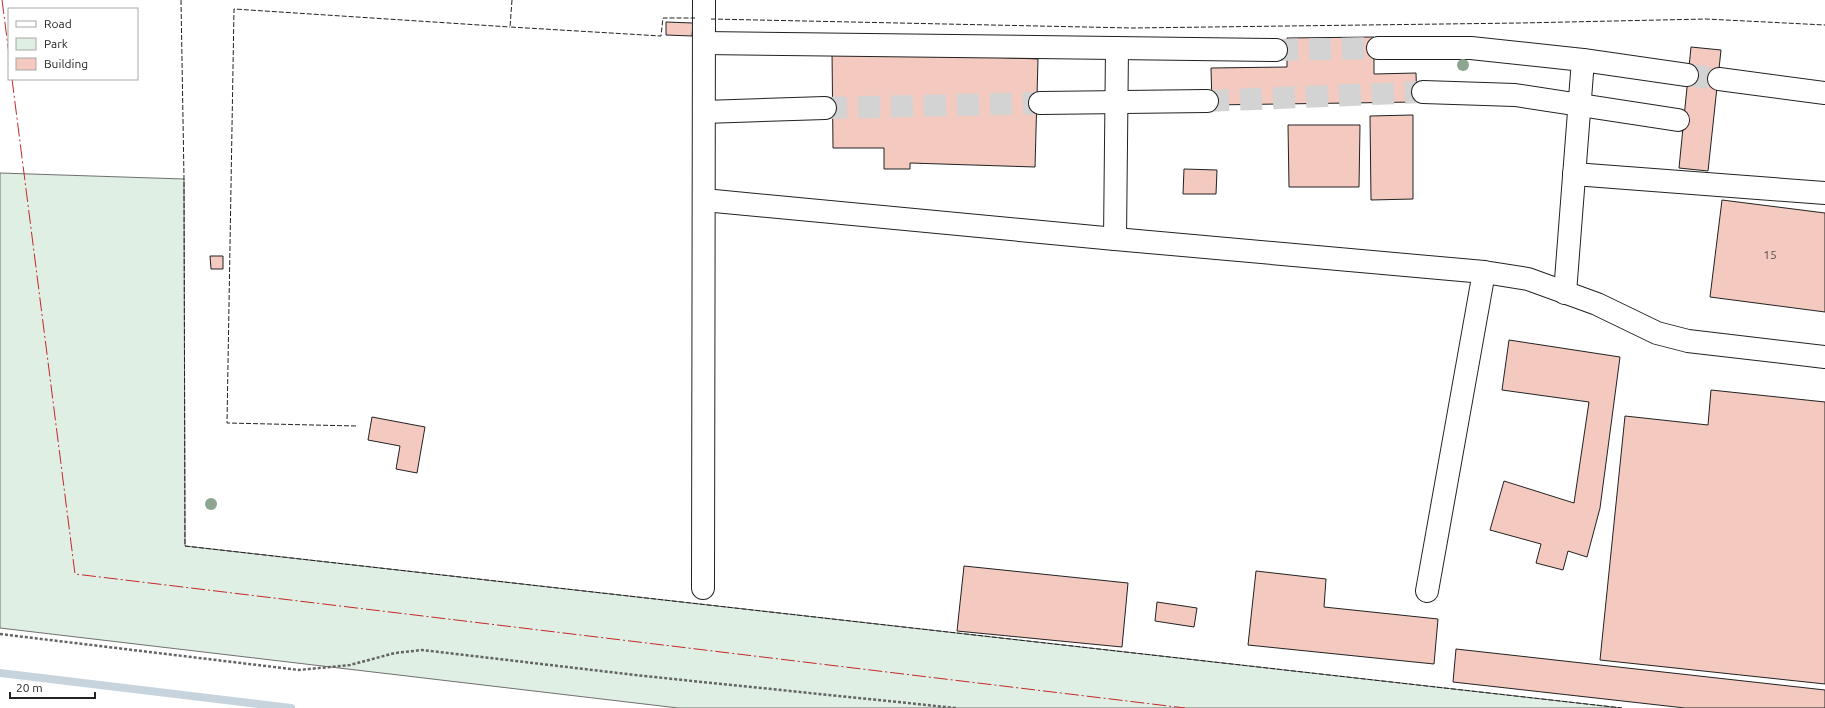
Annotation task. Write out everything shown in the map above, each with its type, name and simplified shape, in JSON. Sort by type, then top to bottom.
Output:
[{"type":"lane","points":[[703,588],[704,0]]},
{"type":"lane","points":[[704,43],[1276,50]]},
{"type":"lane","points":[[1115,239],[1117,48]]},
{"type":"lane","points":[[1378,48],[1471,48],[1583,60],[1687,75]]},
{"type":"lane","points":[[1565,293],[1583,60]]},
{"type":"lane","points":[[1719,79],[1825,93]]},
{"type":"lane","points":[[1423,92],[1515,95],[1678,120]]},
{"type":"lane","points":[[1040,103],[1207,101]]},
{"type":"lane","points":[[704,112],[825,108]]},
{"type":"lane","points":[[1574,174],[1825,193]]},
{"type":"lane","points":[[704,200],[1484,272],[1528,279],[1598,304],[1657,333],[1688,342],[1825,357]]},
{"type":"lane","points":[[1427,591],[1484,272]]},
{"type":"path","points":[[0,634],[299,670],[350,665],[395,653],[422,650],[644,676],[956,708]]},
{"type":"green space","points":[[0,173],[184,179],[185,546],[1622,708],[678,708],[0,628]]},
{"type":"building","points":[[666,22],[693,23],[692,36],[666,35]]},
{"type":"building","points":[[1374,37],[1374,74],[1416,73],[1417,102],[1212,105],[1211,68],[1287,67],[1287,38]]},
{"type":"building","points":[[1691,47],[1721,50],[1708,171],[1679,168]]},
{"type":"building","points":[[832,51],[1038,59],[1035,167],[910,163],[910,169],[884,169],[884,148],[833,148]]},
{"type":"building","points":[[1413,115],[1413,199],[1371,200],[1370,116]]},
{"type":"building","points":[[1288,125],[1360,125],[1359,187],[1289,187]]},
{"type":"building","points":[[1184,169],[1217,170],[1216,194],[1183,194]]},
{"type":"building","points":[[1722,200],[1825,213],[1825,312],[1710,297]]},
{"type":"building","points":[[210,256],[223,256],[223,269],[211,269]]},
{"type":"building","points":[[1509,340],[1620,357],[1600,508],[1587,557],[1568,551],[1563,570],[1536,563],[1541,544],[1490,530],[1504,481],[1574,503],[1589,402],[1502,390]]},
{"type":"building","points":[[1711,390],[1825,402],[1825,684],[1600,660],[1625,416],[1708,425]]},
{"type":"building","points":[[372,417],[425,427],[417,473],[396,469],[400,446],[368,440]]},
{"type":"building","points":[[964,566],[1128,583],[1122,647],[957,631]]},
{"type":"building","points":[[1256,571],[1326,579],[1324,607],[1438,619],[1434,664],[1248,645]]},
{"type":"building","points":[[1157,602],[1197,608],[1194,627],[1155,621]]},
{"type":"building","points":[[1456,649],[1825,690],[1825,708],[1685,708],[1453,682]]},
{"type":"waterway","points":[[0,673],[291,708]]},
{"type":"tunnel","points":[[1276,50],[1378,48]]},
{"type":"tunnel","points":[[1687,75],[1719,79]]},
{"type":"tunnel","points":[[1207,101],[1423,92]]},
{"type":"tunnel","points":[[825,108],[1040,103]]},
{"type":"fence","points":[[181,0],[184,179],[185,546],[1622,708]]},
{"type":"fence","points":[[512,0],[510,27],[661,36],[663,18],[695,18]]},
{"type":"fence","points":[[356,426],[227,423],[234,9],[510,27]]},
{"type":"fence","points":[[711,19],[1132,28],[1706,19],[1825,25]]},
{"type":"power","points":[[2,0],[8,46]]},
{"type":"power","points":[[12,80],[75,574],[1185,708]]}]
